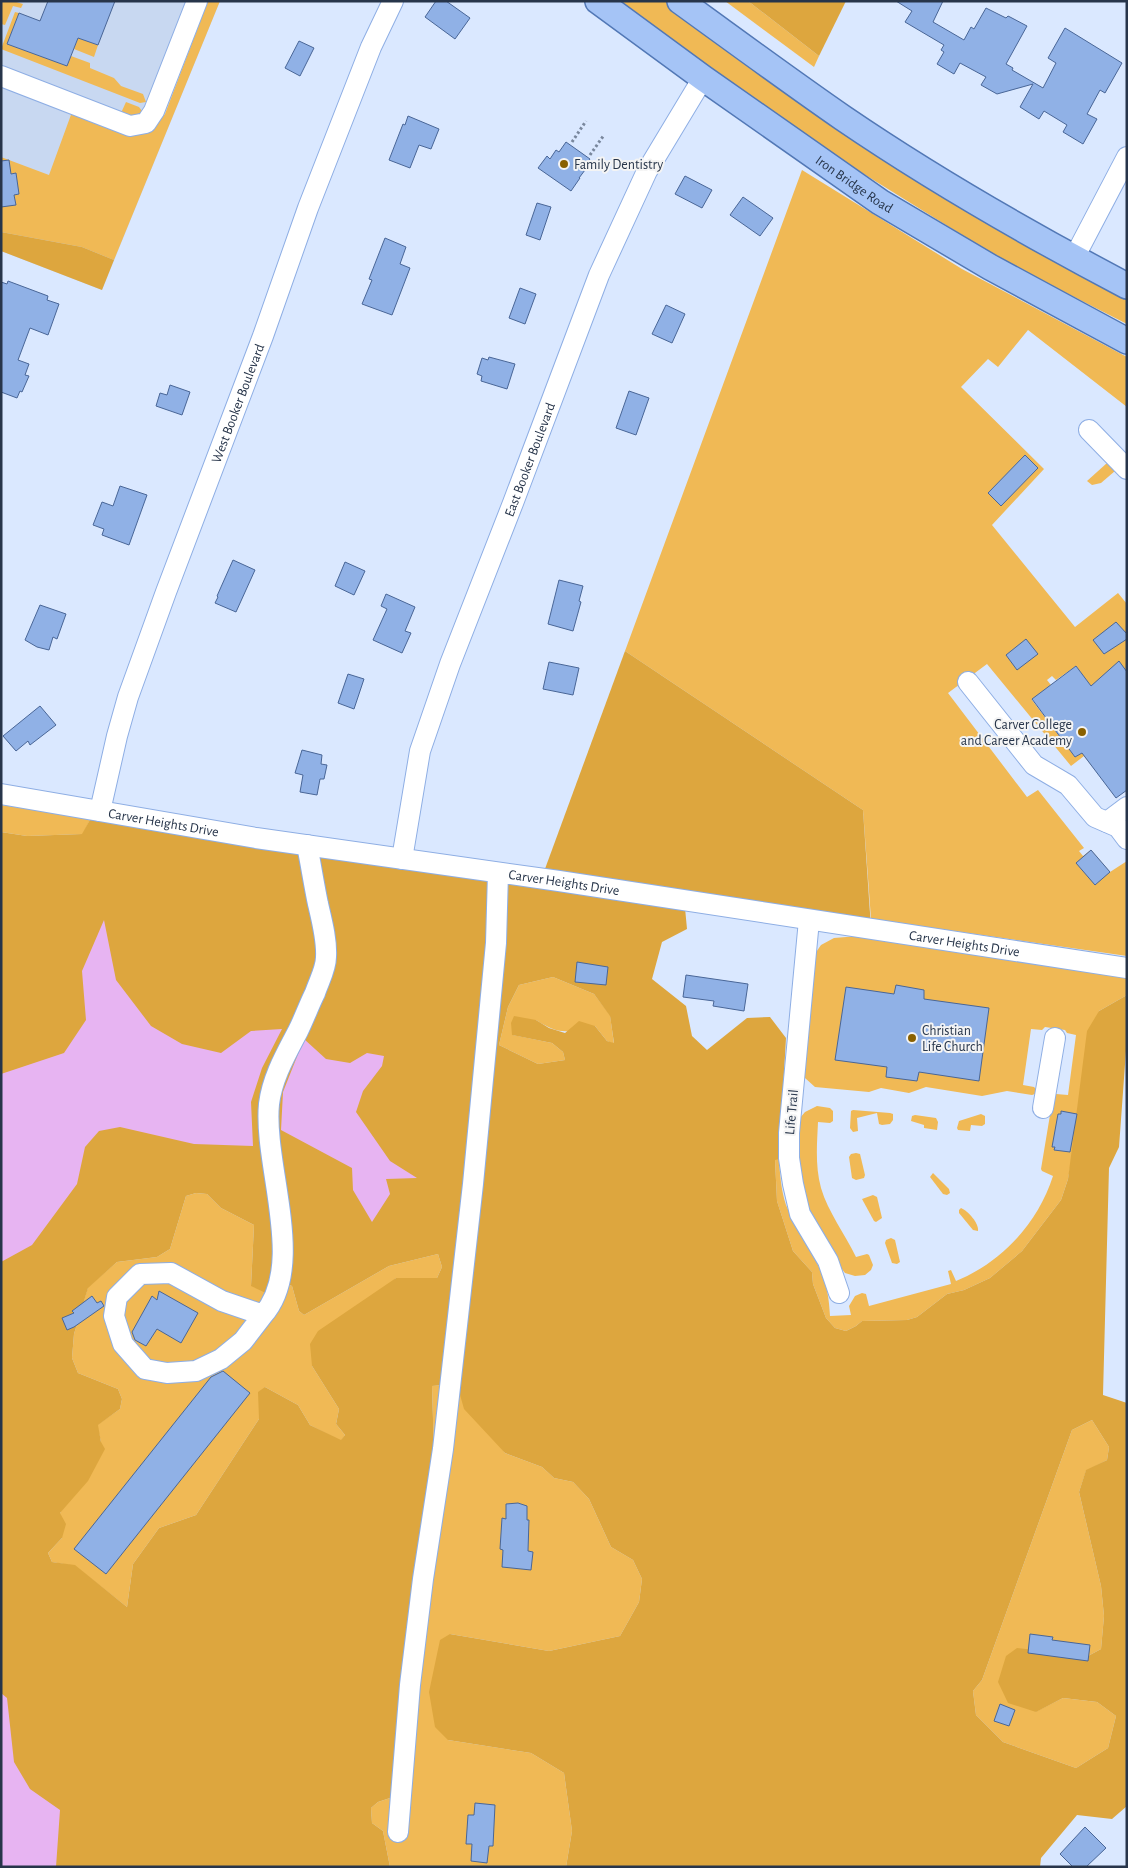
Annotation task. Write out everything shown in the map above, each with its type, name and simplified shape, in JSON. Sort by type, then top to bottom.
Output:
[{"type":"main road","name":"Iron Bridge Road","points":[[598,1],[703,78],[880,202],[990,267],[1127,341]]},
{"type":"main road","points":[[680,1],[844,119],[936,178],[1074,258],[1127,286]]},
{"type":"street","points":[[1,76],[130,126],[146,123],[154,111],[197,1]]},
{"type":"street","name":"West Booker Boulevard","points":[[100,812],[128,697],[263,336],[308,208],[371,47],[393,1]]},
{"type":"street","name":"East Booker Boulevard","points":[[402,859],[423,742],[450,664],[517,494],[599,274],[647,171],[703,78]]},
{"type":"street","points":[[1074,258],[1127,157]]},
{"type":"street","points":[[1089,430],[1127,470]]},
{"type":"street","points":[[968,682],[1034,765],[1068,784],[1095,817],[1118,827],[1127,839]]},
{"type":"street","name":"Carver Heights Drive","points":[[1,794],[307,845],[1127,968]]},
{"type":"street","points":[[1107,822],[1127,807]]},
{"type":"street","points":[[263,1314],[222,1300],[171,1273],[140,1274],[117,1297],[114,1316],[123,1344],[145,1369],[168,1374],[196,1371],[221,1359],[243,1341],[270,1306],[278,1291],[282,1268],[282,1229],[274,1178],[269,1104],[280,1066],[323,973],[326,958],[323,925],[307,845]]},
{"type":"street","points":[[398,1832],[410,1685],[423,1580],[443,1449],[473,1184],[496,943],[498,873]]},
{"type":"street","name":"Life Trail","points":[[809,920],[789,1133],[789,1158],[792,1184],[800,1214],[828,1261],[840,1294]]},
{"type":"street","points":[[1043,1108],[1055,1038]]},
{"type":"path","points":[[572,142],[586,121]]},
{"type":"path","points":[[590,155],[604,135]]},
{"type":"shaded area","points":[[1,1],[220,1],[102,290],[1,251]]},
{"type":"shaded area","points":[[1,1],[13,1],[23,4],[21,8],[13,6],[5,25],[1,24]]},
{"type":"shaded area","points":[[208,1],[220,1],[114,260],[82,247],[1,232],[1,157],[49,175],[72,112],[132,136],[152,130],[165,114]]},
{"type":"shaded area","points":[[619,1],[669,1],[1127,293],[1127,324],[1004,261],[809,140]]},
{"type":"shaded area","points":[[725,1],[748,1],[819,56],[814,67]]},
{"type":"shaded area","points":[[748,1],[846,1],[819,56]]},
{"type":"shaded area","points":[[15,12],[19,13],[7,44],[67,66],[71,56],[90,63],[90,68],[114,78],[121,86],[143,94],[146,102],[140,103],[1,49]]},
{"type":"shaded area","points":[[78,38],[98,45],[94,57],[74,49]]},
{"type":"shaded area","points":[[126,102],[139,107],[142,111],[139,118],[121,113]]},
{"type":"shaded area","name":"Carver College and Career Academy","points":[[802,170],[962,269],[1127,357],[1127,407],[1028,330],[998,367],[988,359],[961,387],[1044,469],[992,525],[1075,627],[1118,593],[1127,604],[1127,712],[1116,720],[1076,666],[1056,680],[1052,676],[1047,680],[1051,685],[1032,700],[1075,757],[1095,743],[1091,765],[1084,756],[1071,766],[987,664],[948,693],[1027,797],[1038,790],[1084,848],[1079,851],[1083,856],[1091,850],[1110,872],[1127,861],[1127,956],[871,919],[863,810],[625,651]]},
{"type":"shaded area","points":[[1,232],[82,247],[114,260],[102,290],[1,251]]},
{"type":"shaded area","points":[[1107,463],[1115,471],[1101,483],[1092,485],[1087,481]]},
{"type":"shaded area","points":[[625,651],[863,810],[871,928],[542,877]]},
{"type":"shaded area","points":[[1,805],[91,818],[83,834],[27,836],[1,832]]},
{"type":"shaded area","points":[[91,818],[685,908],[687,929],[662,942],[652,979],[686,1006],[692,1036],[707,1050],[747,1018],[770,1017],[786,1038],[779,1159],[775,1160],[777,1201],[793,1251],[812,1272],[813,1284],[826,1318],[835,1328],[846,1331],[862,1321],[907,1320],[917,1317],[947,1294],[964,1290],[990,1278],[1022,1251],[1061,1200],[1068,1179],[1087,1031],[1099,1011],[1127,995],[1127,1037],[1119,1147],[1109,1168],[1103,1395],[1127,1403],[1127,1806],[1112,1819],[1077,1815],[1041,1858],[1040,1867],[566,1867],[572,1831],[564,1773],[531,1753],[448,1740],[435,1727],[429,1692],[440,1640],[450,1634],[549,1651],[620,1636],[639,1602],[642,1579],[633,1560],[611,1547],[589,1499],[573,1482],[554,1478],[542,1467],[505,1453],[464,1409],[457,1384],[432,1386],[434,1452],[395,1783],[390,1798],[378,1802],[371,1808],[372,1823],[383,1831],[390,1867],[1,1867],[1,832],[27,836],[82,834]],"holes":[[[553,977],[594,994],[610,1016],[614,1043],[607,1041],[595,1026],[579,1021],[565,1033],[549,1028],[536,1020],[514,1016],[511,1023],[512,1035],[552,1043],[563,1052],[565,1060],[538,1064],[499,1045],[508,1007],[519,985]],[[196,1193],[207,1194],[221,1208],[254,1225],[251,1286],[268,1294],[284,1283],[292,1286],[299,1311],[304,1315],[389,1266],[438,1254],[442,1267],[437,1278],[396,1278],[318,1331],[310,1344],[312,1366],[339,1409],[336,1424],[345,1435],[341,1440],[310,1425],[298,1405],[265,1387],[258,1392],[259,1419],[196,1515],[159,1528],[133,1564],[127,1607],[75,1565],[52,1562],[48,1553],[62,1538],[66,1524],[60,1513],[88,1481],[105,1449],[101,1442],[98,1425],[120,1409],[122,1399],[118,1389],[78,1373],[72,1358],[74,1334],[88,1288],[117,1262],[157,1257],[170,1249],[186,1196]],[[1092,1420],[1109,1447],[1107,1460],[1086,1470],[1079,1492],[1101,1586],[1104,1616],[1101,1649],[1088,1656],[1017,1648],[1006,1656],[998,1682],[1008,1703],[1036,1712],[1063,1698],[1097,1702],[1116,1716],[1108,1748],[1076,1768],[1003,1742],[976,1715],[973,1691],[982,1680],[1072,1430]]]},
{"type":"shaded area","points":[[104,920],[116,980],[151,1026],[182,1044],[221,1053],[251,1031],[282,1029],[262,1068],[251,1102],[253,1146],[194,1144],[120,1127],[99,1131],[85,1147],[77,1184],[32,1245],[1,1262],[1,1074],[64,1053],[86,1020],[82,971]]},
{"type":"shaded area","points":[[871,935],[1127,973],[1127,995],[1099,1011],[1068,1179],[1061,1200],[1022,1251],[990,1278],[964,1290],[947,1294],[917,1317],[907,1320],[862,1321],[846,1331],[835,1328],[826,1318],[813,1284],[812,1272],[793,1251],[777,1201],[775,1159],[779,1159],[786,1205],[822,1273],[826,1285],[830,1316],[851,1315],[849,1306],[855,1296],[862,1293],[866,1294],[869,1306],[951,1284],[948,1271],[951,1270],[956,1281],[988,1263],[1016,1239],[1038,1210],[1053,1176],[1041,1169],[1053,1097],[1056,1094],[1068,1095],[1076,1035],[1067,1033],[1065,1030],[1045,1027],[1042,1030],[1031,1029],[1023,1085],[1036,1089],[1035,1094],[1032,1095],[1007,1091],[982,1096],[926,1087],[909,1093],[881,1088],[869,1092],[815,1087],[805,1078],[803,1071],[812,958],[821,945],[834,938]]},
{"type":"shaded area","points":[[553,977],[594,994],[610,1015],[614,1044],[607,1041],[595,1026],[577,1030],[558,1031],[536,1020],[513,1035],[552,1043],[563,1052],[565,1060],[538,1064],[499,1045],[508,1007],[519,985]]},
{"type":"shaded area","points":[[304,1039],[326,1059],[350,1063],[367,1053],[384,1056],[382,1066],[363,1091],[356,1112],[390,1161],[417,1178],[386,1179],[390,1194],[372,1222],[353,1190],[352,1168],[281,1130],[283,1092]]},
{"type":"shaded area","points":[[817,1106],[830,1108],[833,1111],[833,1121],[830,1123],[818,1122],[817,1163],[821,1188],[832,1214],[856,1257],[869,1255],[873,1265],[871,1270],[865,1275],[855,1276],[845,1273],[838,1264],[807,1206],[799,1175],[800,1118],[805,1112]]},
{"type":"shaded area","points":[[851,1111],[890,1113],[893,1114],[893,1120],[890,1124],[879,1124],[877,1113],[857,1118],[858,1131],[853,1132],[850,1128]]},
{"type":"shaded area","points":[[981,1114],[985,1116],[985,1124],[982,1126],[971,1125],[970,1131],[958,1130],[959,1121]]},
{"type":"shaded area","points":[[912,1116],[936,1118],[938,1122],[937,1130],[924,1128],[924,1125],[911,1121]]},
{"type":"shaded area","points":[[851,1154],[860,1154],[865,1175],[864,1178],[856,1180],[852,1178],[849,1157]]},
{"type":"shaded area","points":[[933,1173],[949,1189],[950,1193],[947,1195],[943,1194],[930,1177]]},
{"type":"shaded area","points":[[196,1193],[207,1194],[221,1208],[254,1225],[251,1286],[284,1283],[292,1286],[299,1311],[304,1315],[389,1266],[438,1254],[442,1267],[437,1278],[396,1278],[312,1366],[339,1409],[336,1424],[345,1435],[341,1441],[310,1425],[298,1405],[265,1387],[259,1419],[196,1515],[159,1528],[133,1564],[127,1607],[75,1566],[52,1562],[48,1553],[62,1538],[60,1513],[101,1442],[97,1425],[120,1409],[122,1399],[118,1389],[78,1373],[72,1358],[74,1334],[88,1287],[117,1262],[157,1257],[170,1249],[186,1196]]},
{"type":"shaded area","points":[[873,1195],[877,1197],[882,1218],[876,1222],[862,1199]]},
{"type":"shaded area","points":[[961,1208],[977,1224],[978,1231],[973,1230],[959,1213]]},
{"type":"shaded area","points":[[891,1238],[895,1240],[900,1262],[897,1264],[892,1263],[885,1243],[886,1240]]},
{"type":"shaded area","points":[[457,1384],[505,1453],[542,1467],[554,1478],[573,1482],[589,1499],[611,1547],[633,1560],[642,1579],[639,1602],[620,1636],[549,1651],[450,1634],[448,1740],[531,1753],[564,1773],[572,1831],[566,1867],[390,1867],[383,1831],[372,1823],[371,1808],[378,1802],[390,1798],[434,1452],[432,1386]]},
{"type":"shaded area","points":[[1092,1420],[1109,1447],[1107,1460],[1086,1471],[1079,1492],[1101,1586],[1104,1616],[1101,1649],[1088,1656],[1035,1712],[1063,1698],[1097,1702],[1116,1716],[1108,1748],[1076,1768],[1003,1742],[976,1715],[973,1691],[982,1680],[1072,1430]]},
{"type":"shaded area","points":[[1,1693],[7,1698],[14,1762],[30,1789],[60,1810],[56,1867],[1,1867]]},
{"type":"building","points":[[48,1],[115,1],[98,45],[78,38],[67,66],[7,44],[19,13],[40,21]]},
{"type":"building","points":[[436,1],[446,1],[470,18],[455,39],[425,17]]},
{"type":"building","points":[[896,1],[943,1],[933,22],[964,40],[971,27],[974,29],[986,8],[1006,18],[1008,16],[1027,26],[1006,64],[1013,68],[1012,70],[1043,88],[1056,63],[1048,58],[1065,28],[1122,63],[1105,93],[1100,90],[1087,114],[1097,119],[1083,144],[1063,132],[1067,125],[1044,111],[1039,119],[1020,107],[1033,84],[997,94],[981,85],[986,77],[960,63],[954,74],[937,64],[944,52],[941,50],[944,45],[905,22],[912,11]]},
{"type":"building","points":[[299,41],[314,48],[300,76],[285,68]]},
{"type":"building","points":[[408,116],[439,129],[431,149],[419,145],[410,168],[389,160]]},
{"type":"building","name":"Family Dentistry","points":[[566,142],[590,159],[571,191],[538,168],[547,156],[550,159],[556,150],[559,152]]},
{"type":"building","points":[[9,160],[11,174],[16,173],[19,194],[14,195],[16,205],[1,207],[1,161]]},
{"type":"building","points":[[685,176],[712,190],[702,208],[675,194]]},
{"type":"building","points":[[743,197],[773,218],[760,236],[730,215]]},
{"type":"building","points":[[537,203],[551,207],[540,240],[526,235]]},
{"type":"building","points":[[385,238],[406,247],[400,264],[410,268],[392,315],[362,304],[372,280],[369,279]]},
{"type":"building","points":[[8,281],[48,296],[47,300],[59,304],[48,335],[30,328],[18,360],[29,364],[25,375],[29,376],[22,392],[20,391],[17,398],[1,392],[1,282],[7,284]]},
{"type":"building","points":[[520,288],[536,294],[525,324],[509,318]]},
{"type":"building","points":[[666,305],[685,314],[672,343],[652,334]]},
{"type":"building","points":[[489,357],[515,364],[507,389],[481,381],[482,376],[477,374],[482,358],[488,360]]},
{"type":"building","points":[[170,385],[190,392],[182,415],[156,406],[160,393],[167,395]]},
{"type":"building","points":[[629,391],[649,398],[636,435],[616,428]]},
{"type":"building","points":[[1025,455],[1038,468],[1001,506],[988,493]]},
{"type":"building","points":[[120,486],[147,495],[129,545],[102,535],[104,529],[93,525],[102,502],[113,506]]},
{"type":"building","points":[[233,560],[255,570],[236,612],[215,603]]},
{"type":"building","points":[[345,562],[365,571],[354,595],[335,586]]},
{"type":"building","points":[[559,580],[583,586],[579,601],[581,602],[573,631],[548,624]]},
{"type":"building","points":[[386,594],[415,607],[405,631],[411,633],[402,653],[373,640],[387,609],[381,606]]},
{"type":"building","points":[[40,605],[66,614],[57,639],[53,637],[49,650],[37,647],[25,640]]},
{"type":"building","points":[[1116,622],[1127,634],[1127,639],[1104,654],[1093,640]]},
{"type":"building","points":[[1026,639],[1038,654],[1017,670],[1006,655]]},
{"type":"building","name":"Carver College and Career Academy","points":[[1119,661],[1127,672],[1127,790],[1116,798],[1082,753],[1075,757],[1032,699],[1076,666],[1091,686]]},
{"type":"building","points":[[549,662],[579,668],[573,695],[543,689]]},
{"type":"building","points":[[348,674],[364,679],[354,709],[338,703]]},
{"type":"building","points":[[40,706],[56,725],[30,745],[28,741],[16,751],[3,736]]},
{"type":"building","points":[[302,750],[322,755],[321,764],[327,765],[324,779],[320,779],[317,795],[300,792],[303,775],[295,773]]},
{"type":"building","points":[[1091,850],[1110,872],[1095,885],[1076,863]]},
{"type":"building","points":[[577,962],[608,967],[606,985],[575,982]]},
{"type":"building","points":[[686,975],[748,984],[744,1011],[713,1006],[714,1001],[683,997]]},
{"type":"building","name":"Christian Life Church","points":[[896,985],[924,990],[924,999],[989,1008],[979,1081],[919,1072],[917,1081],[886,1077],[887,1067],[835,1060],[846,987],[894,994]]},
{"type":"building","points":[[1061,1111],[1077,1114],[1070,1152],[1054,1150],[1055,1147],[1052,1147],[1058,1114],[1061,1114]]},
{"type":"building","points":[[159,1291],[198,1313],[181,1343],[157,1329],[146,1346],[135,1340],[132,1332],[152,1296],[157,1300]]},
{"type":"building","points":[[92,1296],[97,1303],[101,1301],[104,1306],[67,1330],[62,1318],[74,1313],[72,1311]]},
{"type":"building","points":[[223,1371],[250,1393],[106,1574],[74,1549],[211,1377]]},
{"type":"building","points":[[518,1503],[527,1506],[527,1520],[529,1520],[528,1551],[533,1552],[531,1570],[502,1567],[503,1550],[500,1549],[502,1518],[506,1519],[506,1504]]},
{"type":"building","points":[[1030,1634],[1053,1637],[1052,1640],[1090,1645],[1088,1661],[1028,1653]]},
{"type":"building","points":[[1000,1704],[1015,1710],[1009,1726],[994,1721]]},
{"type":"building","points":[[475,1803],[495,1805],[493,1846],[489,1846],[487,1863],[471,1861],[472,1844],[466,1844],[468,1815],[474,1815]]},
{"type":"building","points":[[1085,1827],[1106,1848],[1086,1867],[1073,1867],[1060,1854]]},
{"type":"place","name":"Family Dentistry","points":[[564,164]]},
{"type":"place","name":"Carver College and Career Academy","points":[[1082,732]]},
{"type":"place","name":"Christian Life Church","points":[[912,1038]]}]
